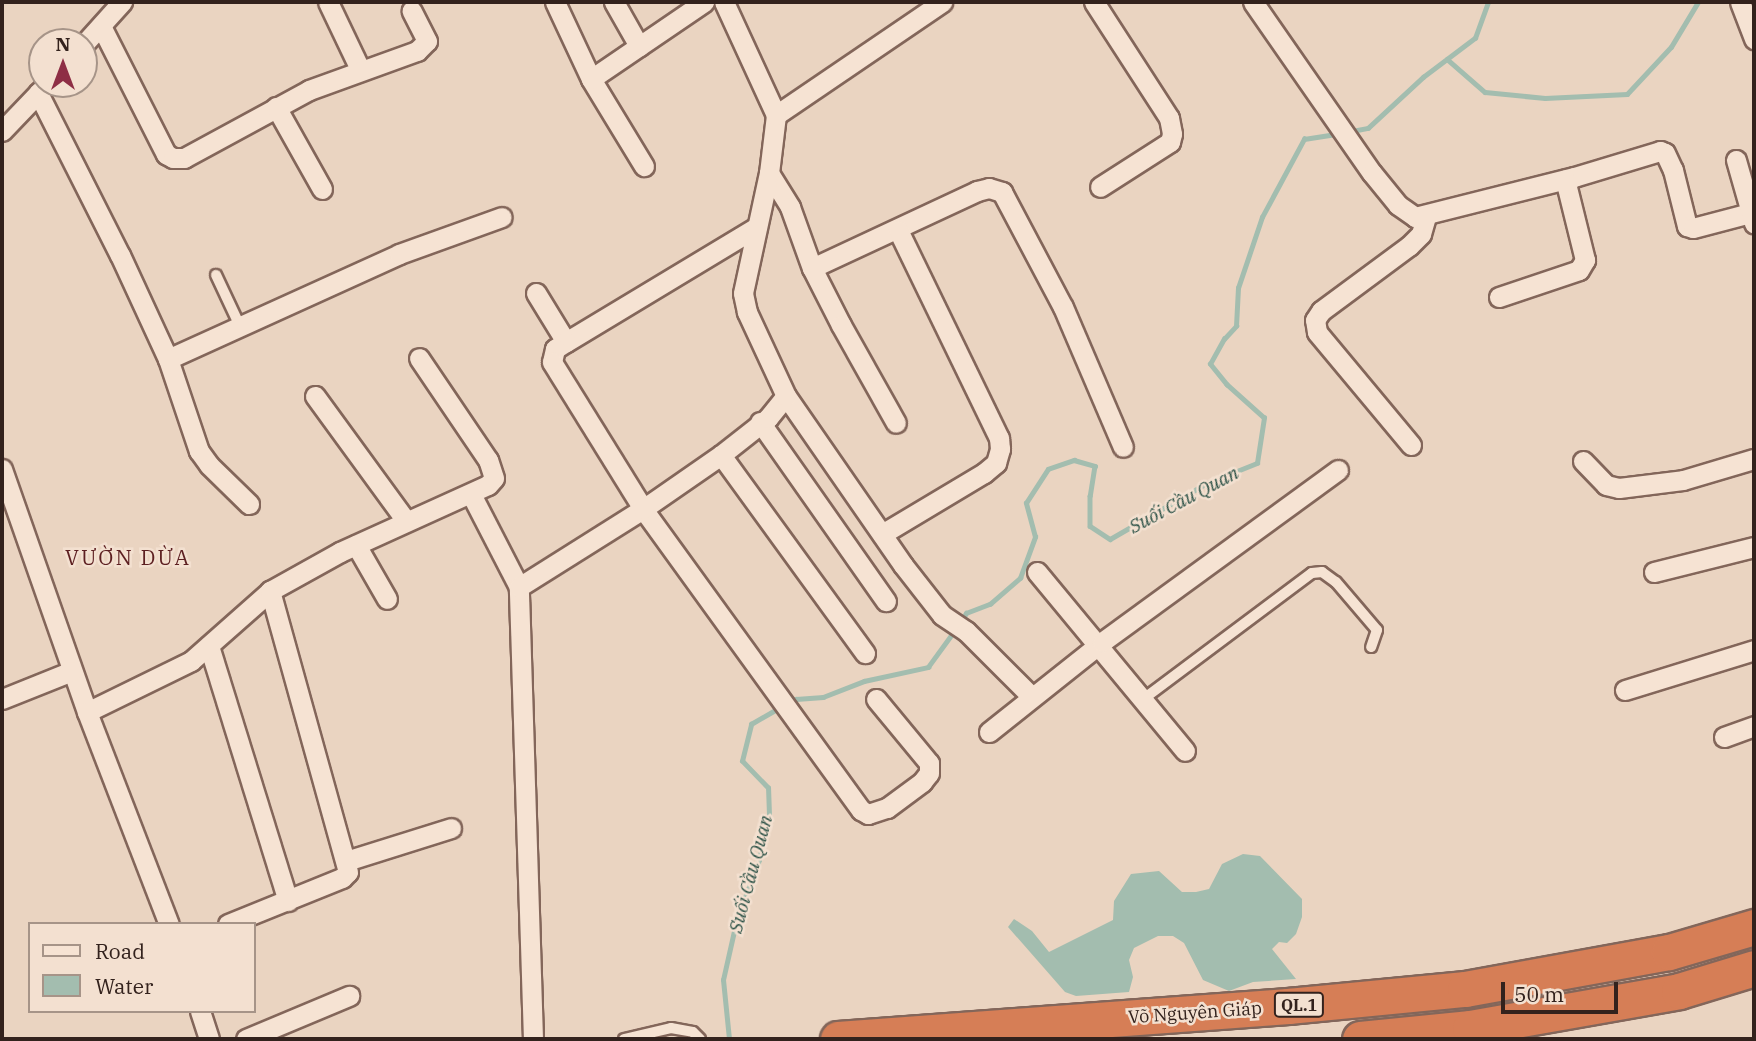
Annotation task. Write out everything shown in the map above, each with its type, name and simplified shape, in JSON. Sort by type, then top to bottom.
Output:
[{"type":"highway","name":"Võ Nguyên Giáp","points":[[838,1039],[1288,1006],[1465,989],[1669,953],[1754,927]]},
{"type":"highway","points":[[1362,1039],[1470,1028],[1665,993],[1754,968]]},
{"type":"street","points":[[328,2],[360,69]]},
{"type":"street","points":[[555,2],[591,79],[644,166]]},
{"type":"street","points":[[614,2],[639,46]]},
{"type":"street","points":[[591,79],[704,2]]},
{"type":"street","points":[[724,2],[776,115],[769,173],[743,293],[747,312],[786,396],[882,534],[942,615],[966,632],[1031,696]]},
{"type":"street","points":[[776,115],[942,2]]},
{"type":"street","points":[[1094,2],[1165,112],[1172,134],[1170,142],[1100,187]]},
{"type":"street","points":[[1253,2],[1354,143],[1372,173],[1398,205],[1415,217],[1565,179],[1660,151],[1665,153],[1673,170],[1687,226],[1693,228],[1751,206],[1736,160]]},
{"type":"street","points":[[1740,2],[1754,39]]},
{"type":"street","points":[[109,11],[153,132],[166,154],[173,158],[184,158],[276,107],[360,69],[423,47],[425,34],[412,10]]},
{"type":"street","points":[[96,28],[109,11]]},
{"type":"street","points":[[2,131],[33,98]]},
{"type":"street","points":[[47,98],[168,359],[200,451],[209,465],[249,504]]},
{"type":"street","points":[[276,107],[322,189]]},
{"type":"street","points":[[769,173],[790,207],[812,268],[896,423]]},
{"type":"street","points":[[1499,296],[1579,270],[1585,260],[1565,179]]},
{"type":"street","points":[[812,268],[977,191],[989,188],[1002,192],[1063,307],[1123,447]]},
{"type":"street","points":[[1410,445],[1317,332],[1315,320],[1321,311],[1409,246],[1421,234],[1426,216]]},
{"type":"street","points":[[168,359],[239,324],[399,254],[502,217]]},
{"type":"street","points":[[757,227],[555,349],[552,362],[643,509],[861,810],[868,814],[887,808],[922,782],[929,773],[929,763],[876,699]]},
{"type":"street","points":[[882,534],[984,473],[996,463],[1000,449],[999,438],[898,229]]},
{"type":"street","points":[[536,293],[566,342]]},
{"type":"street","points":[[87,712],[191,661],[270,591],[356,545],[488,485],[494,478],[492,468],[419,358]]},
{"type":"street","points":[[519,587],[643,509],[721,455],[768,418],[786,396]]},
{"type":"street","points":[[315,397],[406,521]]},
{"type":"street","points":[[760,422],[886,601]]},
{"type":"street","points":[[721,455],[865,653]]},
{"type":"street","points":[[1583,461],[1606,485],[1619,488],[1683,480],[1754,459]]},
{"type":"street","points":[[2,469],[87,712],[168,922]]},
{"type":"street","points":[[989,732],[1096,647],[1338,470]]},
{"type":"street","points":[[471,494],[519,587],[527,770],[533,1039]]},
{"type":"street","points":[[356,545],[387,599]]},
{"type":"street","points":[[1654,572],[1754,547]]},
{"type":"street","points":[[1037,572],[1096,647],[1185,751]]},
{"type":"street","points":[[233,922],[342,878],[348,872],[270,591]]},
{"type":"street","points":[[209,646],[288,901]]},
{"type":"street","points":[[1625,690],[1754,650]]},
{"type":"street","points":[[2,699],[72,671]]},
{"type":"street","points":[[1724,737],[1754,726]]},
{"type":"street","points":[[346,860],[451,828]]},
{"type":"street","points":[[246,1039],[349,996]]},
{"type":"street","points":[[201,1013],[209,1039]]},
{"type":"lane","points":[[216,275],[239,324]]},
{"type":"lane","points":[[1142,700],[1311,573],[1322,572],[1336,582],[1366,617],[1377,631],[1371,647]]},
{"type":"lane","points":[[624,1039],[671,1028],[693,1032],[701,1039]]},
{"type":"water","points":[[1243,854],[1260,856],[1302,899],[1302,917],[1296,934],[1287,943],[1279,942],[1272,949],[1296,979],[1253,982],[1229,991],[1203,980],[1184,943],[1173,936],[1158,936],[1134,948],[1129,960],[1133,977],[1129,992],[1076,996],[1065,992],[1008,927],[1014,919],[1032,931],[1049,952],[1113,920],[1114,901],[1131,874],[1159,871],[1182,892],[1196,892],[1209,889],[1222,864]]},
{"type":"waterway","name":"Suối Cầu Quan","points":[[1352,131],[1368,128],[1423,77],[1475,38],[1488,2]]},
{"type":"waterway","points":[[1447,59],[1485,92],[1545,98],[1627,94],[1671,47],[1698,2]]},
{"type":"waterway","name":"Suối Cầu Quan","points":[[962,620],[966,613],[990,604],[1020,578],[1035,537],[1026,503],[1048,469],[1074,460],[1095,466],[1090,496],[1090,526],[1110,539],[1207,483],[1257,463],[1264,418],[1227,385],[1210,364],[1224,339],[1236,326],[1238,288],[1262,217],[1304,139],[1336,134]]},
{"type":"waterway","name":"Suối Cầu Quan","points":[[789,703],[796,699],[823,697],[864,681],[928,667],[955,630]]},
{"type":"waterway","name":"Suối Cầu Quan","points":[[729,1039],[723,980],[737,918],[759,860],[769,815],[768,788],[742,761],[751,724],[781,707]]},
{"type":"district","name":"VƯỜN DỪA","points":[[128,557]]}]
